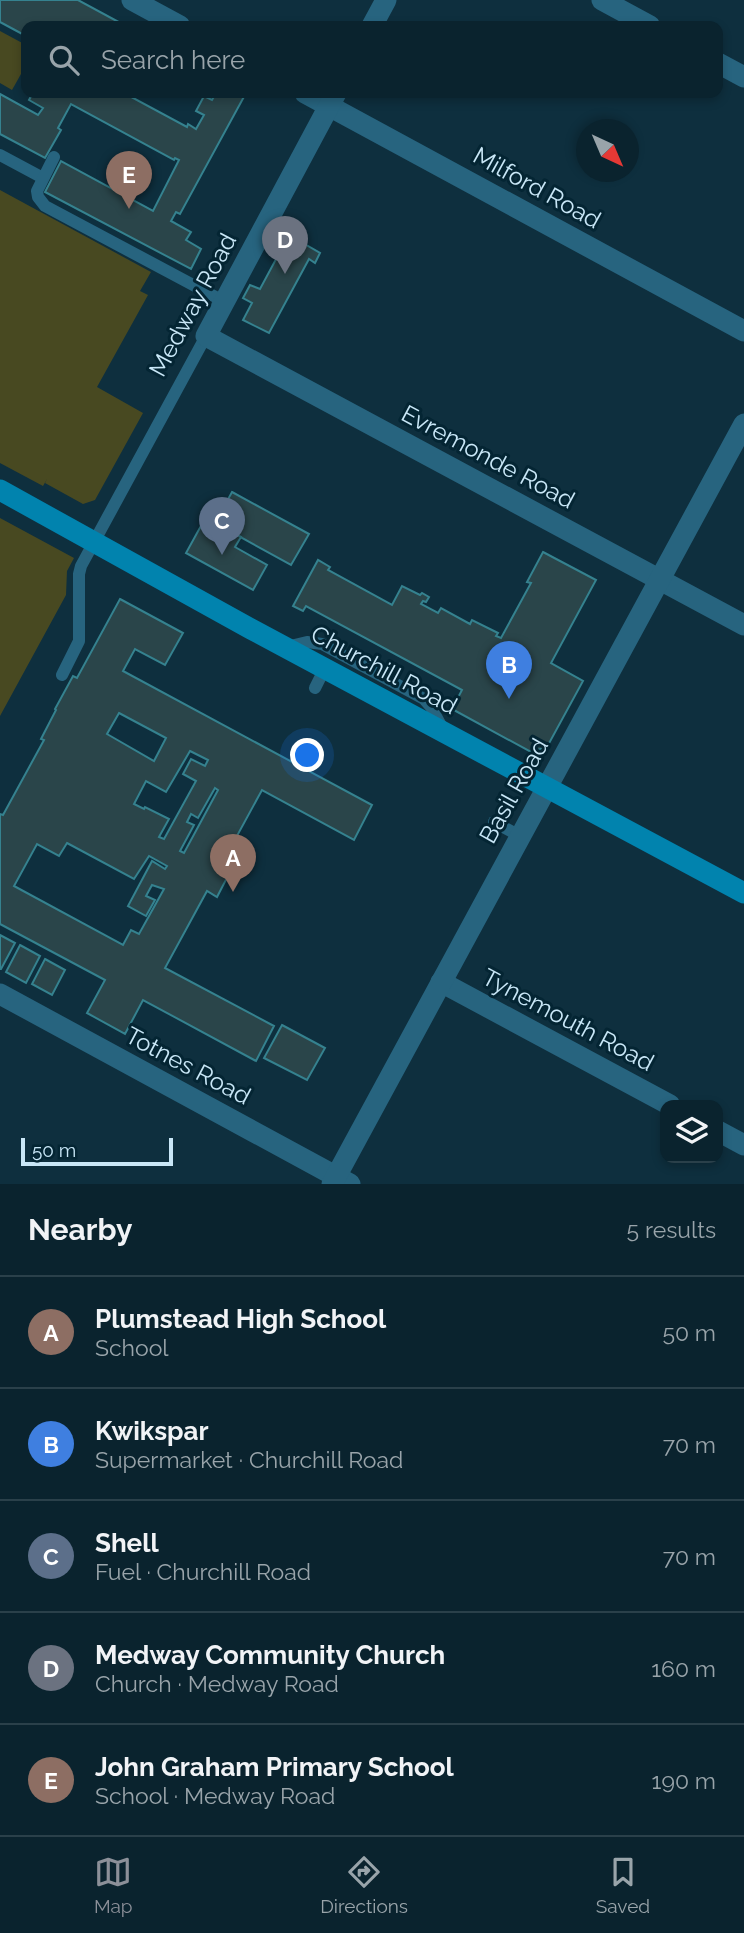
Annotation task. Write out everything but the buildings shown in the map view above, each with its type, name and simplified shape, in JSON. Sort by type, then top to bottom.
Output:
[{"type":"street","points":[[132,0],[171,21]]},
{"type":"street","points":[[375,21],[386,0]]},
{"type":"street","points":[[602,0],[641,21]]},
{"type":"street","points":[[723,66],[744,78]]},
{"type":"street","name":"Medway Road","points":[[206,336],[332,99]]},
{"type":"street","name":"Milford Road","points":[[332,99],[744,331]]},
{"type":"street","name":"Evremonde Road","points":[[206,336],[744,625]]},
{"type":"street","name":"Basil Road","points":[[339,1181],[441,982],[744,424]]},
{"type":"street","name":"Churchill Road","points":[[0,490],[286,648],[744,893]]},
{"type":"street","name":"Tynemouth Road","points":[[441,982],[661,1100]]},
{"type":"street","name":"Totnes Road","points":[[0,994],[339,1181]]},
{"type":"street","points":[[723,1134],[744,1145]]},
{"type":"lane","points":[[0,155],[43,178]]},
{"type":"lane","points":[[54,157],[37,191],[38,197],[45,205],[225,302]]},
{"type":"lane","name":"Medway Road","points":[[62,675],[79,641],[79,570],[206,336]]},
{"type":"lane","points":[[286,648],[307,642],[330,648],[424,699],[445,732]]},
{"type":"lane","points":[[315,688],[325,668]]},
{"type":"lane","points":[[494,822],[520,836]]},
{"type":"shaded area","points":[[0,31],[21,42],[21,74],[12,90],[0,83]]},
{"type":"shaded area","points":[[0,190],[151,272],[140,291],[148,295],[97,387],[143,413],[95,500],[83,504],[45,483],[47,479],[43,486],[0,463]]},
{"type":"shaded area","points":[[0,518],[74,558],[67,571],[66,595],[0,716]]},
{"type":"place","name":"John Graham Primary School","points":[[129,209]]},
{"type":"place","name":"Medway Community Church","points":[[285,274]]},
{"type":"place","name":"Shell","points":[[222,555]]},
{"type":"place","name":"Kwikspar","points":[[509,699]]},
{"type":"place","name":"Plumstead High School","points":[[233,892]]}]
